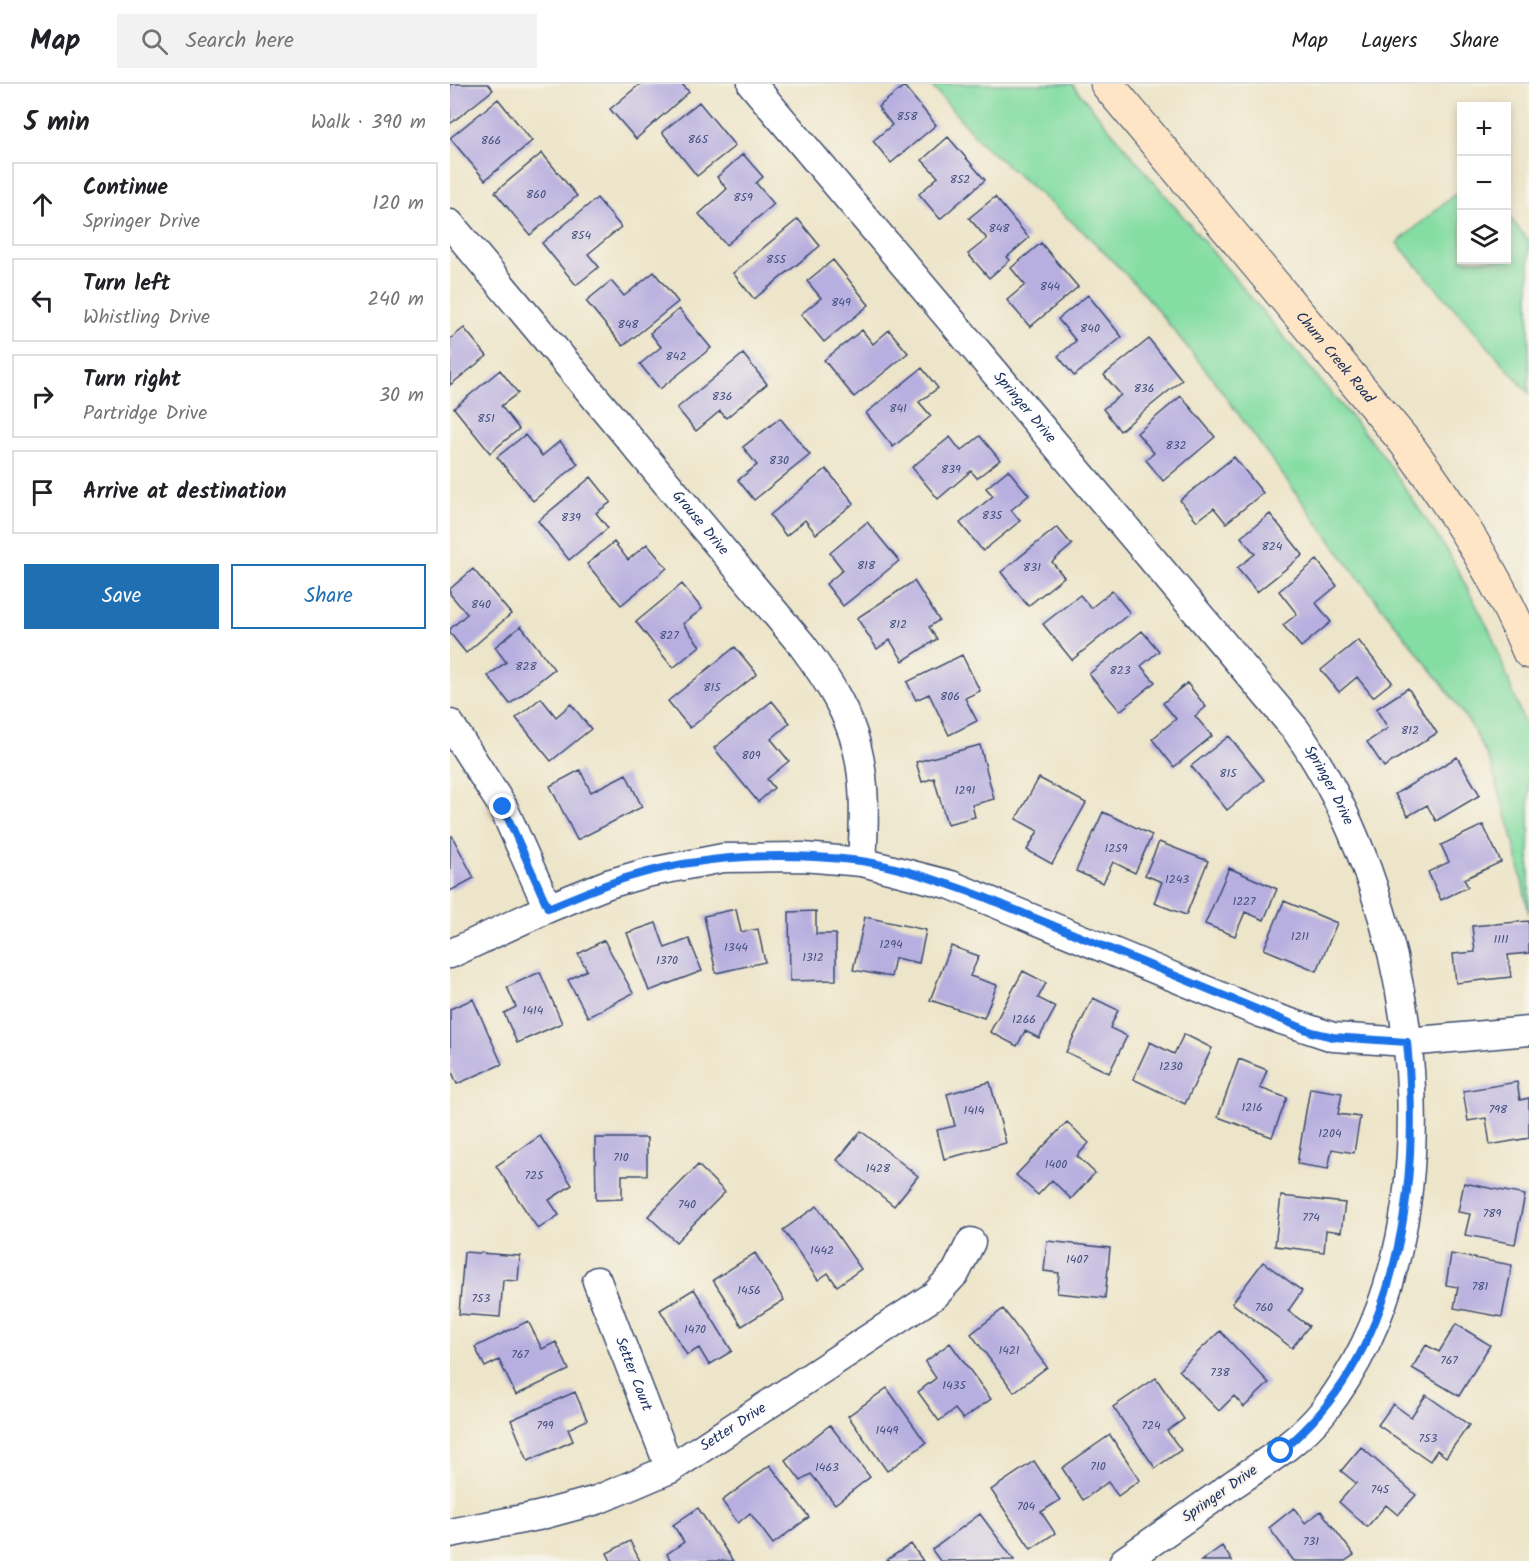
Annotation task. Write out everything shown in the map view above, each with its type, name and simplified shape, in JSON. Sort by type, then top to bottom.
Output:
[{"type":"main road","name":"Churn Creek Road","points":[[1107,84],[1405,442],[1432,478],[1484,561],[1515,618],[1529,652]]},
{"type":"street","name":"Springer Drive","points":[[752,84],[1282,711],[1309,749],[1342,812],[1382,909],[1404,1012],[1410,1079],[1410,1156],[1404,1211],[1392,1269],[1361,1353],[1334,1397],[1296,1439],[1124,1561]]},
{"type":"street","name":"Grouse Drive","points":[[450,224],[790,631],[831,685],[850,724],[863,773],[865,808],[862,862]]},
{"type":"street","points":[[450,724],[503,807],[548,908]]},
{"type":"street","points":[[450,954],[548,908],[608,884],[705,860],[780,856],[862,862],[951,885],[1312,1032],[1333,1037],[1407,1042],[1529,1031]]},
{"type":"street","name":"Setter Drive","points":[[450,1533],[538,1516],[597,1500],[670,1469],[935,1295],[956,1272],[971,1242]]},
{"type":"street","name":"Setter Court","points":[[597,1281],[670,1469]]},
{"type":"green space","points":[[930,84],[1072,84],[1382,454],[1449,554],[1491,633],[1529,736],[1529,914],[1512,834],[1490,762],[1472,727],[1444,686],[1350,567],[1209,374],[1142,291],[1087,235],[982,144]]},
{"type":"green space","points":[[1457,192],[1457,264],[1511,264],[1511,219],[1529,241],[1529,393],[1397,243]]},
{"type":"building","points":[[450,84],[488,84],[493,90],[450,124]]},
{"type":"building","points":[[640,84],[682,84],[689,92],[636,139],[610,109]]},
{"type":"building","points":[[904,86],[936,125],[891,163],[873,141],[892,125],[878,107]]},
{"type":"building","points":[[498,99],[532,141],[485,180],[450,138]]},
{"type":"building","points":[[699,102],[735,146],[697,176],[662,132]]},
{"type":"building","points":[[948,137],[985,180],[940,219],[919,194],[938,177],[922,160]]},
{"type":"building","points":[[542,153],[577,196],[530,235],[495,192]]},
{"type":"building","points":[[743,154],[763,177],[756,183],[774,204],[726,245],[699,214],[727,189],[717,177]]},
{"type":"building","points":[[995,197],[1029,238],[1007,257],[1010,260],[989,278],[968,254],[987,239],[969,218]]},
{"type":"building","points":[[597,198],[621,227],[588,254],[599,267],[576,285],[542,243]]},
{"type":"building","points":[[798,219],[820,246],[754,299],[733,273]]},
{"type":"building","points":[[1041,243],[1078,287],[1030,327],[1007,300],[1025,285],[1011,268]]},
{"type":"building","points":[[833,260],[869,305],[824,342],[801,314],[821,298],[807,281]]},
{"type":"building","points":[[654,272],[678,302],[623,346],[586,301],[611,281],[624,296]]},
{"type":"building","points":[[1088,295],[1122,337],[1074,376],[1058,356],[1076,341],[1058,319]]},
{"type":"building","points":[[679,309],[711,348],[660,389],[640,364],[661,347],[650,333]]},
{"type":"building","points":[[464,328],[487,356],[450,385],[450,339]]},
{"type":"building","points":[[862,330],[873,344],[889,330],[908,353],[854,397],[824,360]]},
{"type":"building","points":[[1149,339],[1182,380],[1120,431],[1103,409],[1121,395],[1104,375]]},
{"type":"building","points":[[743,354],[767,384],[726,418],[720,411],[696,431],[677,408]]},
{"type":"building","points":[[922,368],[938,388],[919,402],[931,416],[893,447],[866,413]]},
{"type":"building","points":[[500,370],[518,393],[501,406],[519,429],[490,453],[454,408]]},
{"type":"building","points":[[1181,396],[1215,437],[1163,481],[1146,460],[1154,453],[1137,433]]},
{"type":"building","points":[[780,418],[810,455],[754,500],[738,480],[757,465],[743,447]]},
{"type":"building","points":[[525,435],[542,456],[560,441],[578,464],[533,501],[497,457]]},
{"type":"building","points":[[980,436],[1000,460],[977,478],[971,471],[938,499],[912,467],[950,437],[961,451]]},
{"type":"building","points":[[1234,457],[1263,493],[1226,523],[1214,508],[1197,521],[1180,500]]},
{"type":"building","points":[[826,469],[854,503],[816,534],[805,520],[786,536],[770,515]]},
{"type":"building","points":[[1008,470],[1029,495],[1011,510],[1020,521],[983,551],[960,523],[993,496],[986,488]]},
{"type":"building","points":[[591,477],[611,502],[596,513],[608,528],[569,560],[538,521]]},
{"type":"building","points":[[1270,514],[1303,555],[1257,592],[1237,568],[1255,554],[1241,537]]},
{"type":"building","points":[[867,522],[899,561],[843,606],[826,584],[843,570],[830,553]]},
{"type":"building","points":[[1057,527],[1072,545],[1052,562],[1064,577],[1028,606],[1001,572]]},
{"type":"building","points":[[614,542],[628,560],[647,544],[667,568],[621,605],[587,564]]},
{"type":"building","points":[[1317,560],[1337,586],[1316,603],[1331,622],[1301,647],[1283,625],[1297,614],[1279,591]]},
{"type":"building","points":[[473,569],[511,614],[466,653],[450,633],[450,629],[467,614],[450,594],[450,589]]},
{"type":"building","points":[[914,581],[939,620],[929,627],[937,639],[903,661],[890,640],[877,649],[857,618]]},
{"type":"building","points":[[682,584],[702,609],[683,624],[700,646],[673,668],[636,622]]},
{"type":"building","points":[[1112,591],[1130,613],[1072,660],[1043,624],[1080,595],[1091,608]]},
{"type":"building","points":[[521,626],[554,669],[510,704],[488,676],[506,662],[495,647]]},
{"type":"building","points":[[1142,631],[1159,651],[1141,666],[1155,682],[1120,711],[1089,674]]},
{"type":"building","points":[[1358,640],[1392,682],[1373,697],[1357,677],[1339,692],[1321,670]]},
{"type":"building","points":[[735,647],[757,674],[690,728],[668,701]]},
{"type":"building","points":[[962,655],[980,691],[965,698],[977,721],[949,735],[929,694],[916,700],[907,682]]},
{"type":"building","points":[[1187,683],[1206,707],[1195,716],[1212,736],[1174,767],[1152,739],[1176,719],[1163,703]]},
{"type":"building","points":[[1408,688],[1437,733],[1384,767],[1367,742],[1388,728],[1376,709]]},
{"type":"building","points":[[541,698],[556,717],[571,704],[591,729],[551,761],[516,718]]},
{"type":"building","points":[[772,701],[790,723],[771,739],[789,761],[767,779],[774,788],[758,802],[714,748]]},
{"type":"building","points":[[1229,736],[1264,780],[1227,810],[1191,766]]},
{"type":"building","points":[[980,745],[994,799],[972,805],[975,817],[947,824],[934,778],[922,782],[916,762]]},
{"type":"building","points":[[1457,757],[1480,795],[1436,821],[1427,805],[1408,816],[1395,794]]},
{"type":"building","points":[[580,770],[591,792],[626,774],[642,807],[577,840],[550,786]]},
{"type":"building","points":[[1039,778],[1086,803],[1052,864],[1027,850],[1038,831],[1016,819]]},
{"type":"building","points":[[1103,812],[1152,835],[1135,873],[1113,862],[1103,883],[1076,871]]},
{"type":"building","points":[[1483,825],[1501,862],[1464,879],[1468,887],[1441,900],[1428,872],[1449,862],[1441,845]]},
{"type":"building","points":[[452,836],[474,878],[450,891],[450,837]]},
{"type":"building","points":[[1159,842],[1208,861],[1186,915],[1154,903],[1162,882],[1145,875]]},
{"type":"building","points":[[1229,868],[1277,889],[1264,920],[1245,912],[1235,936],[1205,924]]},
{"type":"building","points":[[1284,901],[1337,923],[1317,971],[1264,949]]},
{"type":"building","points":[[736,909],[741,932],[758,929],[765,962],[716,973],[704,916]]},
{"type":"building","points":[[816,911],[816,934],[836,934],[836,980],[790,981],[789,912]]},
{"type":"building","points":[[865,917],[926,930],[919,963],[895,958],[891,977],[853,970]]},
{"type":"building","points":[[1529,921],[1529,953],[1508,955],[1511,977],[1456,983],[1453,954],[1475,952],[1472,926]]},
{"type":"building","points":[[656,923],[665,948],[689,939],[702,971],[649,991],[627,933]]},
{"type":"building","points":[[604,940],[633,993],[588,1017],[568,980],[587,970],[578,954]]},
{"type":"building","points":[[951,946],[979,956],[970,976],[997,985],[984,1018],[930,1000]]},
{"type":"building","points":[[1023,971],[1046,983],[1038,998],[1056,1007],[1039,1038],[1025,1031],[1017,1046],[990,1032]]},
{"type":"building","points":[[540,972],[562,1023],[517,1043],[504,1013],[516,1007],[507,987]]},
{"type":"building","points":[[1093,998],[1118,1010],[1110,1028],[1127,1036],[1109,1073],[1066,1052]]},
{"type":"building","points":[[473,999],[502,1064],[457,1084],[450,1067],[450,1009]]},
{"type":"building","points":[[1184,1034],[1212,1048],[1185,1104],[1133,1079],[1150,1042],[1174,1054]]},
{"type":"building","points":[[1239,1059],[1267,1070],[1260,1088],[1287,1098],[1272,1137],[1218,1117]]},
{"type":"building","points":[[990,1082],[1006,1143],[944,1159],[937,1130],[955,1126],[947,1094]]},
{"type":"building","points":[[1517,1082],[1520,1100],[1529,1098],[1529,1138],[1490,1145],[1486,1118],[1468,1121],[1463,1091]]},
{"type":"building","points":[[1310,1088],[1342,1093],[1338,1114],[1360,1117],[1354,1153],[1332,1149],[1328,1169],[1297,1164]]},
{"type":"building","points":[[1067,1122],[1089,1143],[1077,1156],[1095,1173],[1071,1199],[1052,1180],[1038,1195],[1016,1175]]},
{"type":"building","points":[[861,1131],[918,1176],[894,1206],[837,1160]]},
{"type":"building","points":[[540,1136],[572,1185],[549,1200],[559,1215],[538,1229],[496,1166]]},
{"type":"building","points":[[595,1138],[647,1138],[647,1175],[622,1175],[622,1199],[596,1200]]},
{"type":"building","points":[[698,1165],[725,1192],[676,1242],[648,1216]]},
{"type":"building","points":[[1464,1183],[1525,1195],[1515,1244],[1465,1235],[1470,1214],[1458,1212]]},
{"type":"building","points":[[1281,1196],[1345,1203],[1341,1232],[1326,1230],[1324,1252],[1275,1246]]},
{"type":"building","points":[[817,1206],[861,1269],[837,1286],[828,1273],[818,1280],[783,1230]]},
{"type":"building","points":[[1047,1241],[1110,1248],[1105,1298],[1057,1293],[1059,1273],[1044,1271]]},
{"type":"building","points":[[464,1252],[520,1256],[518,1281],[503,1280],[500,1317],[459,1314]]},
{"type":"building","points":[[755,1253],[784,1300],[742,1326],[713,1280]]},
{"type":"building","points":[[1451,1254],[1512,1265],[1502,1317],[1454,1308],[1458,1287],[1446,1285]]},
{"type":"building","points":[[1263,1262],[1302,1291],[1288,1311],[1309,1326],[1292,1348],[1232,1303]]},
{"type":"building","points":[[694,1289],[732,1351],[709,1365],[699,1348],[687,1355],[660,1310]]},
{"type":"building","points":[[1003,1309],[1047,1367],[1014,1392],[971,1334]]},
{"type":"building","points":[[528,1321],[542,1349],[556,1342],[569,1370],[516,1395],[499,1360],[485,1367],[475,1347]]},
{"type":"building","points":[[1456,1324],[1490,1345],[1459,1396],[1412,1368],[1426,1345],[1439,1352]]},
{"type":"building","points":[[1220,1331],[1269,1383],[1244,1407],[1234,1396],[1219,1411],[1179,1370]]},
{"type":"building","points":[[950,1343],[991,1399],[963,1419],[955,1409],[939,1421],[918,1392],[936,1378],[925,1362]]},
{"type":"building","points":[[1156,1378],[1184,1419],[1167,1431],[1181,1450],[1155,1468],[1113,1407]]},
{"type":"building","points":[[887,1388],[926,1443],[887,1471],[848,1416]]},
{"type":"building","points":[[575,1392],[587,1420],[568,1429],[573,1441],[528,1461],[511,1420]]},
{"type":"building","points":[[1426,1395],[1469,1425],[1446,1457],[1437,1450],[1430,1461],[1378,1425],[1393,1404],[1411,1417]]},
{"type":"building","points":[[830,1425],[870,1477],[835,1504],[811,1474],[801,1481],[785,1460]]},
{"type":"building","points":[[1110,1435],[1140,1480],[1118,1496],[1108,1482],[1083,1500],[1062,1468]]},
{"type":"building","points":[[1361,1447],[1416,1495],[1398,1515],[1386,1505],[1367,1527],[1339,1502],[1356,1483],[1341,1471]]},
{"type":"building","points":[[1034,1461],[1060,1500],[1041,1512],[1055,1533],[1031,1549],[991,1490]]},
{"type":"building","points":[[770,1465],[809,1517],[773,1544],[750,1513],[738,1523],[722,1501]]},
{"type":"building","points":[[698,1508],[733,1561],[671,1561],[667,1554],[684,1542],[673,1525]]},
{"type":"building","points":[[1294,1508],[1305,1523],[1321,1511],[1354,1555],[1345,1561],[1294,1561],[1269,1528]]},
{"type":"building","points":[[980,1514],[1014,1560],[940,1561],[932,1550]]},
{"type":"building","points":[[630,1541],[640,1561],[611,1561],[607,1553]]},
{"type":"building","points":[[911,1544],[923,1561],[885,1561]]},
{"type":"building","points":[[1222,1546],[1232,1561],[1201,1561]]},
{"type":"route","points":[[503,807],[548,908],[608,884],[705,860],[780,856],[862,862],[951,885],[984,897],[1261,1013],[1312,1032],[1352,1039],[1407,1042],[1410,1079],[1410,1156],[1404,1211],[1392,1269],[1374,1324],[1347,1378],[1322,1414],[1281,1451]]}]
